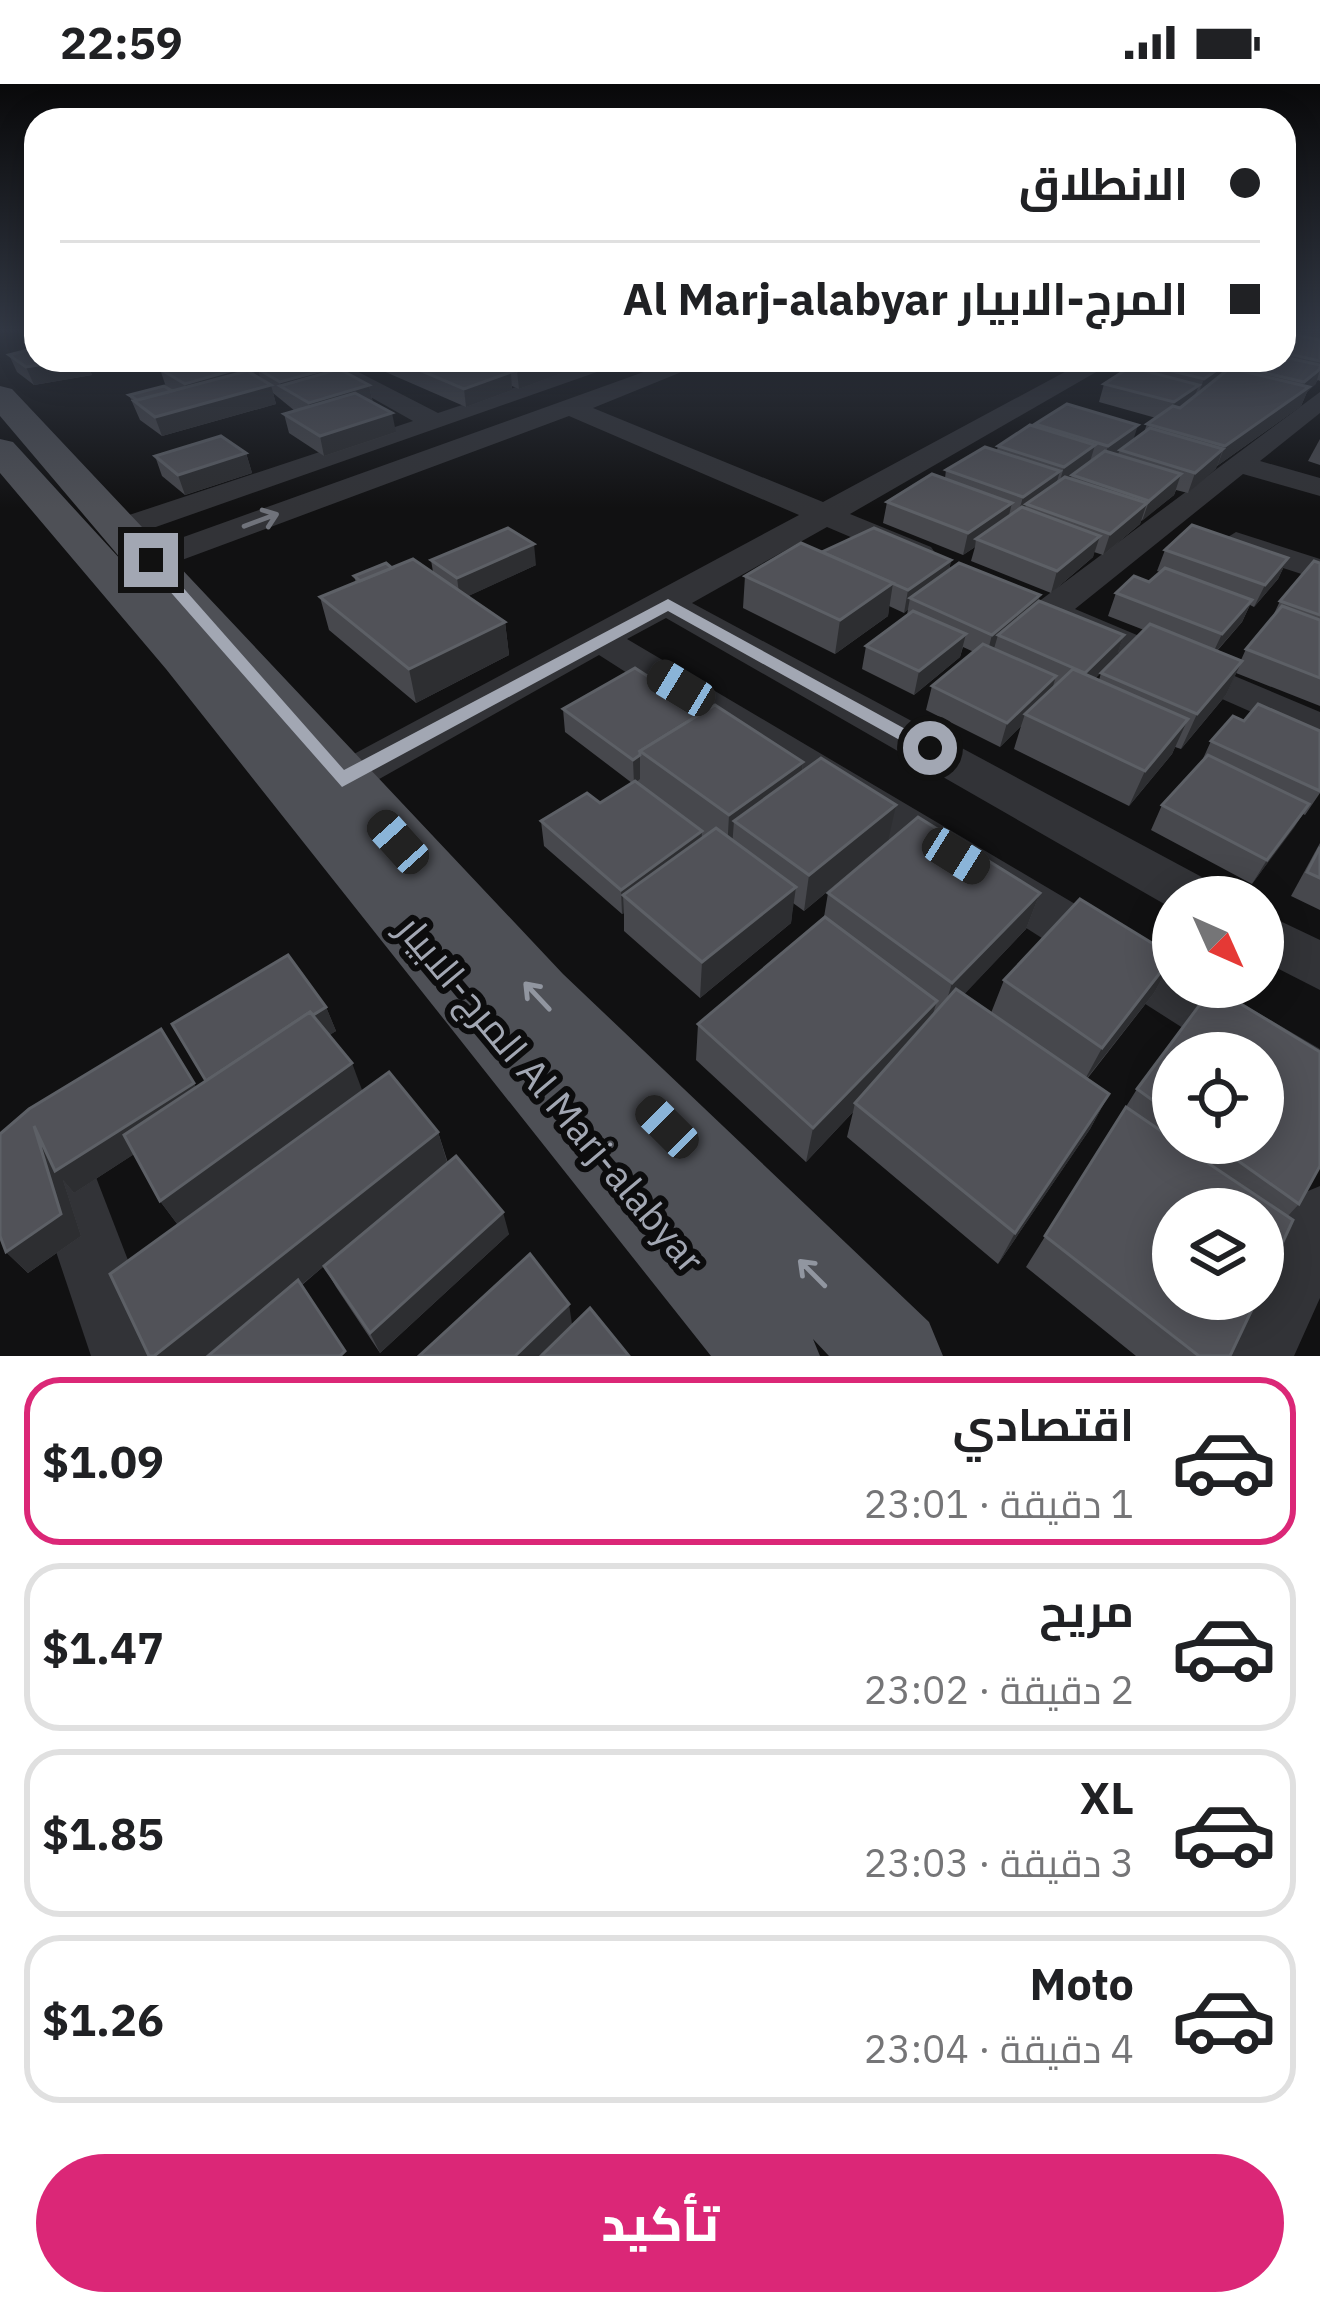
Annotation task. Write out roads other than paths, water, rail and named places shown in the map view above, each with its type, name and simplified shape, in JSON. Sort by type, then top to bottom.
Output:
[{"type":"main road","name":"المرج-الابيار Al Marj-alabyar","points":[[0,396],[537,996],[895,1356]]},
{"type":"main road","name":"المرج-الابيار Al Marj-alabyar","points":[[0,451],[184,658],[772,1356]]},
{"type":"street","points":[[370,388],[437,423]]},
{"type":"street","points":[[136,544],[346,454],[538,388]]},
{"type":"street","points":[[136,544],[385,475],[623,388]]},
{"type":"street","points":[[342,780],[1053,388]]},
{"type":"street","points":[[1051,610],[1317,406]]},
{"type":"street","points":[[571,408],[948,567]]},
{"type":"street","points":[[346,454],[385,475]]},
{"type":"street","points":[[1238,464],[1320,488]]},
{"type":"street","points":[[1167,519],[1320,570]]},
{"type":"street","points":[[1010,593],[1320,728]]},
{"type":"street","points":[[668,604],[1157,876]]},
{"type":"street","points":[[603,640],[1320,1082]]},
{"type":"street","points":[[1284,947],[1320,967]]},
{"type":"street","points":[[47,1132],[128,1356]]},
{"type":"street","points":[[1256,1356],[1320,1220]]}]
